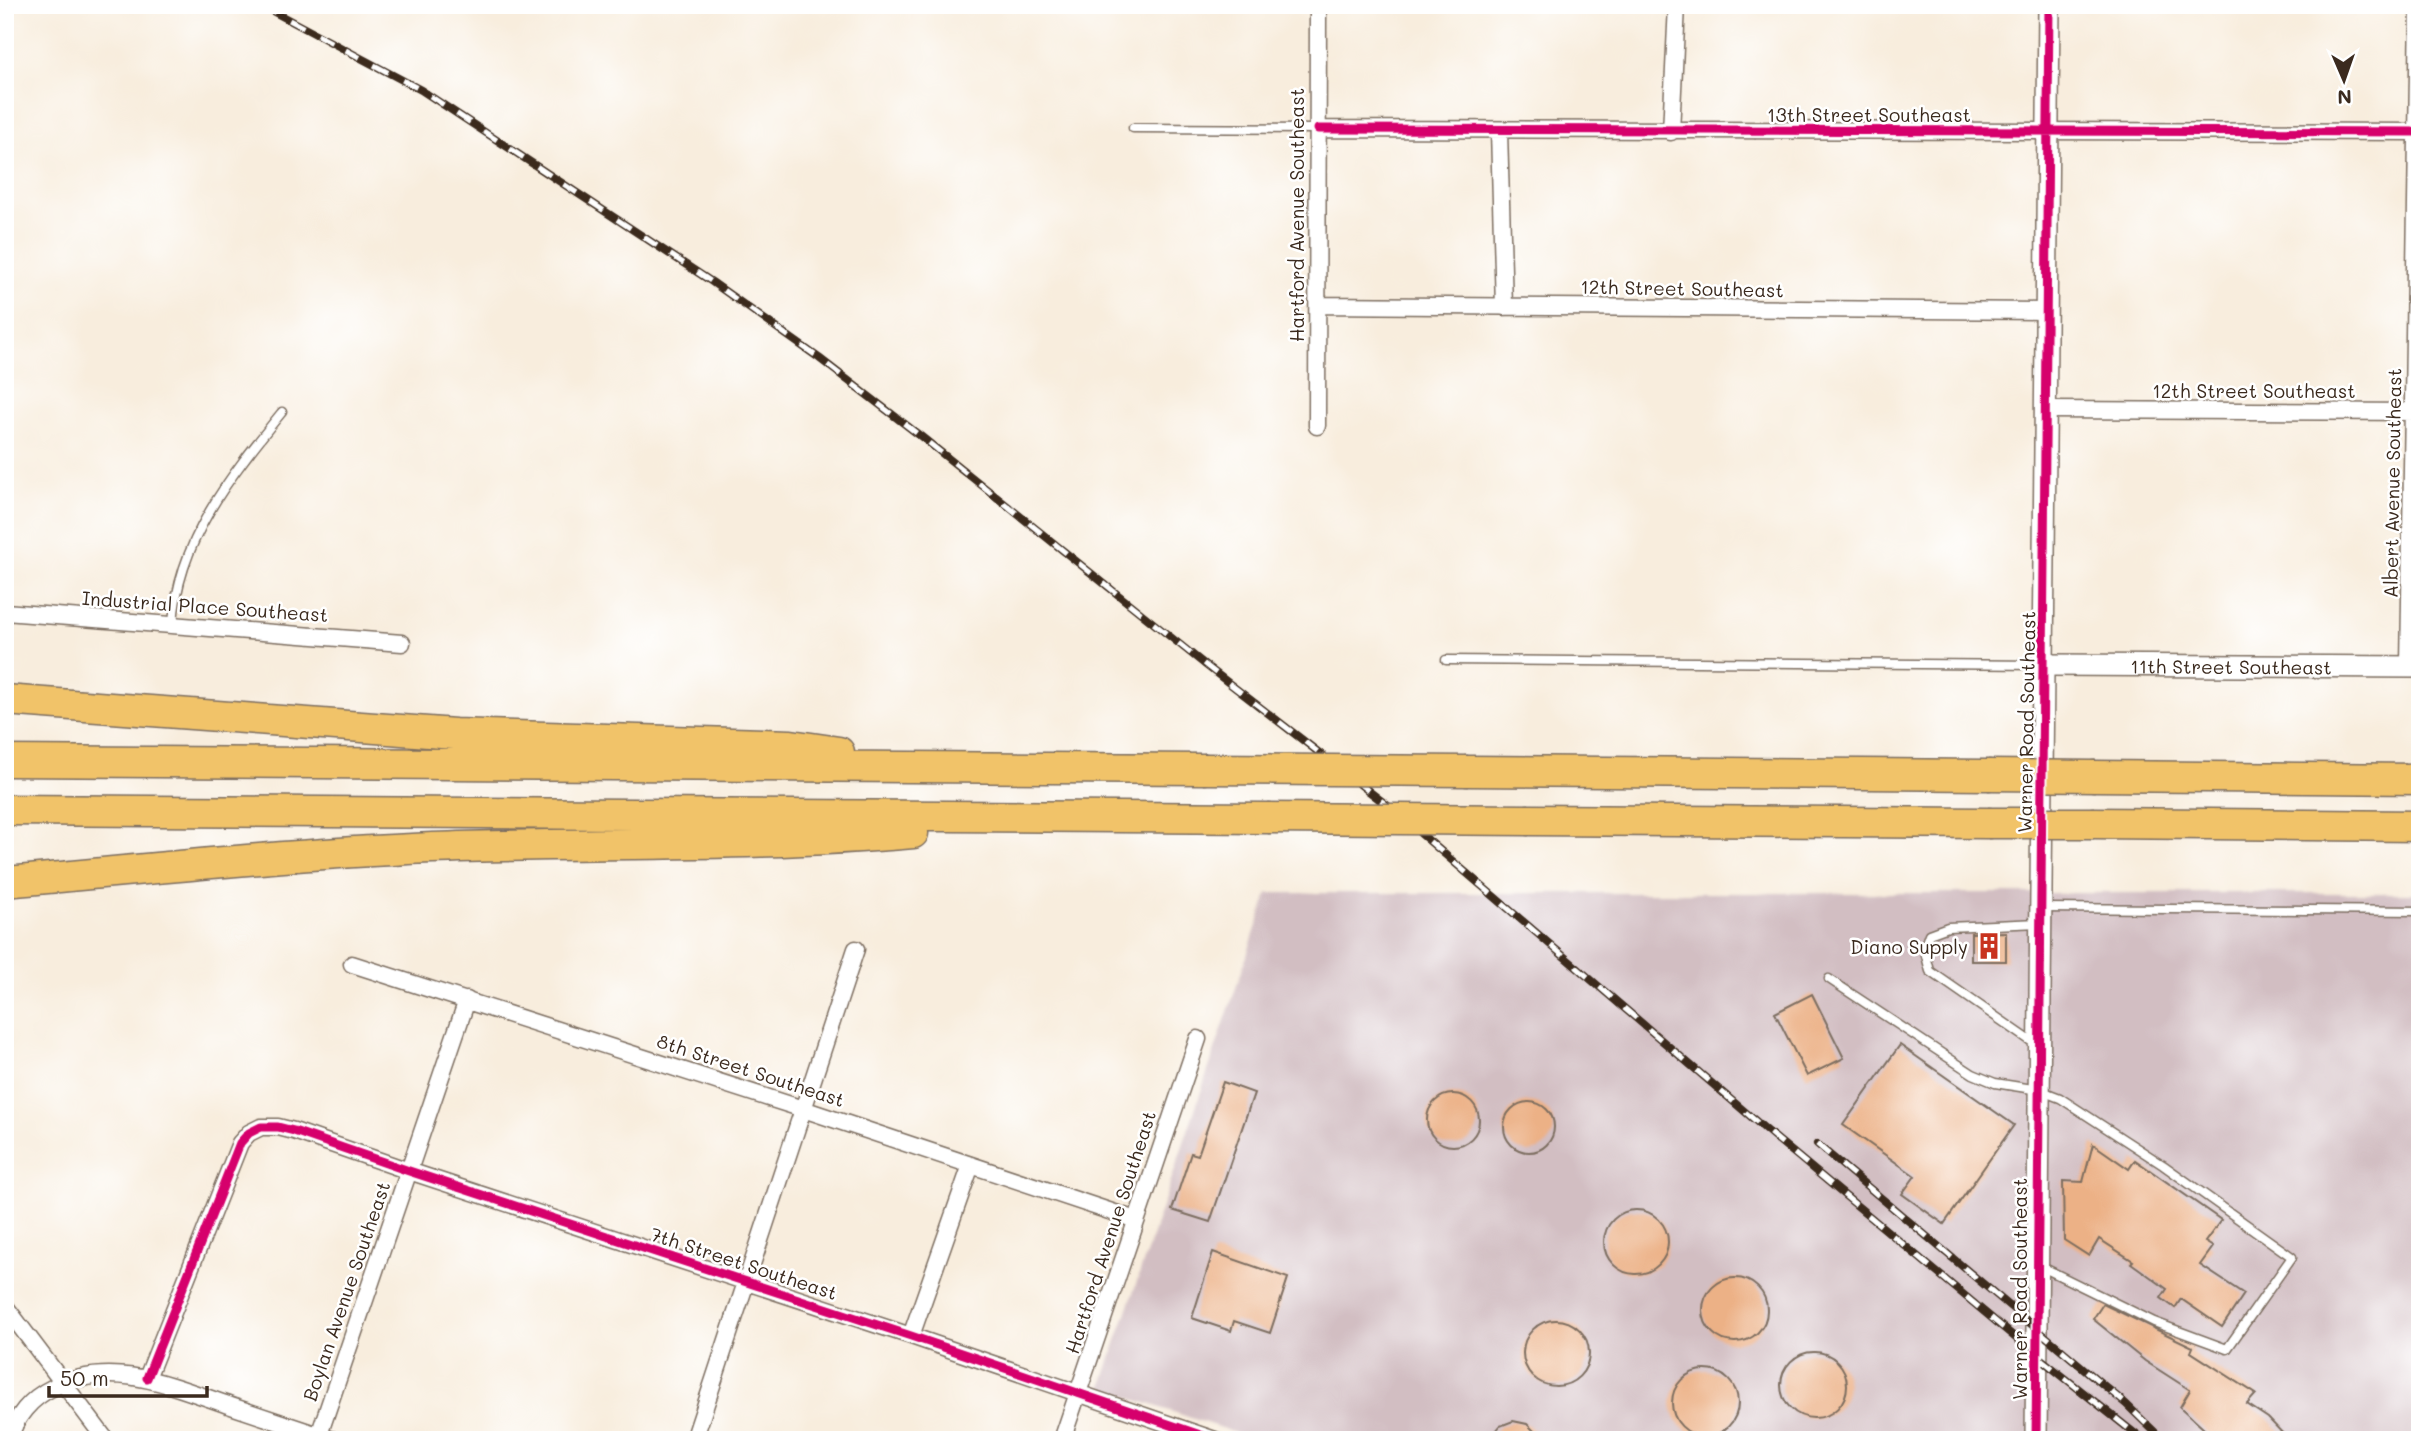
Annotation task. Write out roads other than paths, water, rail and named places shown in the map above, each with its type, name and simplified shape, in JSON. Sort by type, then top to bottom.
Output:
[{"type":"highway","points":[[5,699],[455,734],[791,744],[936,768]]},
{"type":"highway","points":[[5,761],[2420,779]]},
{"type":"highway","points":[[5,810],[2420,826]]},
{"type":"highway","points":[[5,882],[315,854],[446,848],[833,840],[1085,817]]},
{"type":"street","name":"Hartford Avenue Southeast","points":[[1317,426],[1318,5]]},
{"type":"street","points":[[1671,132],[1677,5]]},
{"type":"street","name":"Warner Road Southeast","points":[[2036,1440],[2049,5]]},
{"type":"street","name":"Albert Avenue Southeast","points":[[2414,667],[2419,5]]},
{"type":"street","name":"13th Street Southeast","points":[[1318,129],[2418,132]]},
{"type":"street","points":[[1499,131],[1504,307]]},
{"type":"street","name":"12th Street Southeast","points":[[1318,305],[2046,312]]},
{"type":"street","name":"12th Street Southeast","points":[[2045,410],[2417,412]]},
{"type":"street","name":"Industrial Place Southeast","points":[[5,612],[401,643]]},
{"type":"street","name":"11th Street Southeast","points":[[2044,665],[2414,667]]},
{"type":"street","points":[[694,1440],[856,949]]},
{"type":"street","name":"8th Street Southeast","points":[[352,964],[803,1109],[1136,1220]]},
{"type":"street","name":"Boylan Avenue Southeast","points":[[326,1438],[409,1171],[467,1000]]},
{"type":"street","name":"Hartford Avenue Southeast","points":[[1062,1440],[1198,1039]]},
{"type":"street","name":"7th Street Southeast","points":[[147,1378],[240,1143],[249,1133],[261,1127],[278,1127],[911,1336],[1215,1440]]},
{"type":"street","points":[[911,1336],[971,1165]]},
{"type":"street","points":[[5,1306],[106,1440]]},
{"type":"street","points":[[9,1440],[24,1409],[44,1391],[61,1383],[104,1374],[147,1378],[326,1438]]},
{"type":"lane","points":[[1133,128],[1318,129]]},
{"type":"lane","points":[[173,624],[175,597],[189,552],[212,505],[232,474],[282,412]]},
{"type":"lane","points":[[1446,660],[2044,665]]},
{"type":"lane","points":[[2040,1048],[1930,971],[1924,948],[1929,934],[1948,927],[2042,915],[2420,911]]},
{"type":"lane","points":[[1829,979],[1973,1074],[1995,1083],[2039,1090],[2060,1098],[2163,1165],[2292,1258],[2227,1349],[2154,1322],[2037,1265]]},
{"type":"railway","points":[[261,5],[421,90],[712,282],[819,358],[1208,667],[1392,809],[1771,1134],[2036,1355],[2143,1440]]},
{"type":"railway","points":[[1817,1144],[2126,1404],[2163,1440]]},
{"type":"place","name":"Diano Supply","points":[[1989,946]]}]
